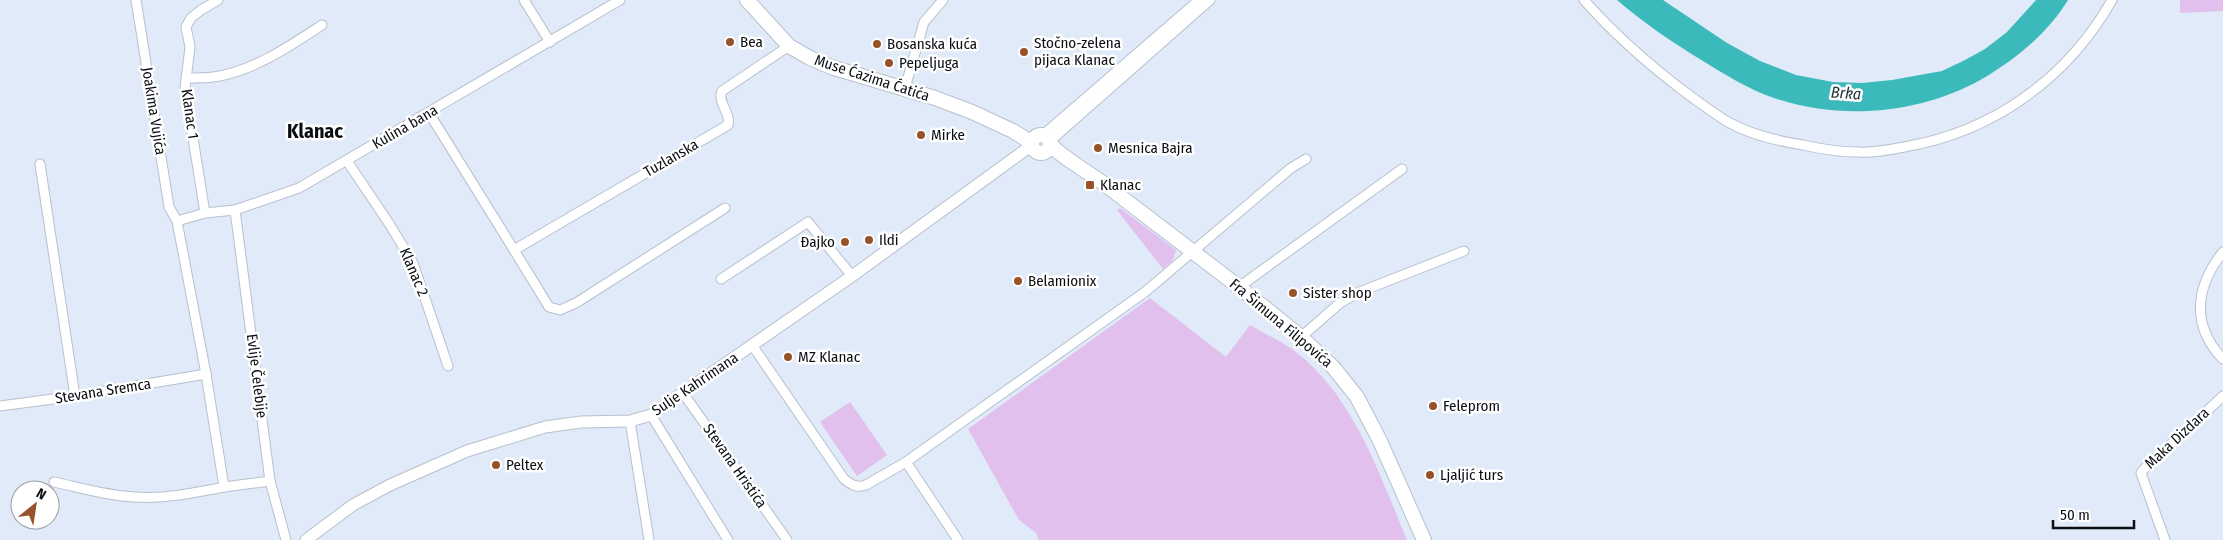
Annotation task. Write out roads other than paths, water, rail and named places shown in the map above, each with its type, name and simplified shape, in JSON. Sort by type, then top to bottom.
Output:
[{"type":"main road","name":"Muse Ćazima Ćatića","points":[[747,0],[789,46],[831,67],[905,88],[972,112],[1041,143]]},
{"type":"main road","name":"Fra Šimuna Filipovića","points":[[1041,143],[1072,162],[1239,286],[1301,337],[1333,367],[1357,397],[1380,441],[1424,540]]},
{"type":"street","name":"Joakima Vujića","points":[[136,0],[169,207],[177,221],[206,374],[224,487]]},
{"type":"street","name":"Klanac 1","points":[[205,214],[185,88],[190,47],[186,27],[188,22],[200,10],[218,0]]},
{"type":"street","points":[[524,0],[550,42]]},
{"type":"street","name":"Kulina bana","points":[[177,221],[205,214],[235,210],[299,188],[620,0]]},
{"type":"street","points":[[905,88],[924,22],[943,0]]},
{"type":"street","points":[[1041,143],[1199,0]]},
{"type":"street","points":[[1041,143],[1210,0]]},
{"type":"street","points":[[1584,0],[1646,61],[1728,122],[1769,139],[1828,150],[1860,153],[1934,142],[1971,129],[2000,114],[2026,97],[2062,66],[2098,25],[2112,0]]},
{"type":"street","points":[[186,78],[214,77],[235,72],[290,45],[322,26]]},
{"type":"street","name":"Tuzlanska","points":[[514,250],[728,125],[729,116],[720,98],[722,91],[789,46]]},
{"type":"street","points":[[429,113],[549,307],[560,310],[576,303],[725,208]]},
{"type":"street","name":"Sulje Kahrimana","points":[[306,540],[353,505],[390,485],[467,452],[545,427],[581,422],[630,421],[651,415],[1041,143]]},
{"type":"street","points":[[752,345],[844,479],[859,487],[906,462],[1145,292],[1291,168],[1306,159]]},
{"type":"street","name":"Klanac 2","points":[[347,161],[414,263],[448,366]]},
{"type":"street","points":[[40,164],[75,396]]},
{"type":"street","points":[[1239,286],[1402,169]]},
{"type":"street","name":"Evlije Čelebije","points":[[235,210],[270,481],[286,540]]},
{"type":"street","points":[[722,279],[808,222],[852,276]]},
{"type":"street","points":[[1301,337],[1340,303],[1357,293],[1464,251]]},
{"type":"street","points":[[2223,252],[2210,268],[2202,287],[2200,309],[2204,330],[2214,350],[2223,360]]},
{"type":"street","name":"Stevana Sremca","points":[[0,406],[75,396],[206,374]]},
{"type":"street","name":"Stevana Hristića","points":[[683,393],[787,540]]},
{"type":"street","name":"Maka Dizdara","points":[[2165,540],[2141,473],[2205,410],[2223,396]]},
{"type":"street","points":[[651,415],[728,540]]},
{"type":"street","points":[[630,421],[648,540]]},
{"type":"street","points":[[906,462],[958,540]]},
{"type":"street","points":[[60,483],[116,495],[137,497],[181,495],[270,481]]},
{"type":"water","name":"Brka","points":[[1617,0],[1663,0],[1727,43],[1760,61],[1796,75],[1833,82],[1862,83],[1942,71],[1985,49],[2007,32],[2036,0],[2068,0],[2041,34],[2019,54],[1982,79],[1958,91],[1933,100],[1880,110],[1853,111],[1826,110],[1800,105],[1774,98],[1755,90],[1680,47],[1648,25]]},
{"type":"place","name":"Bea","points":[[730,42]]},
{"type":"place","name":"Bosanska kuća","points":[[877,44]]},
{"type":"place","name":"Stočno-zelena pijaca Klanac","points":[[1024,52]]},
{"type":"place","name":"Pepeljuga","points":[[889,63]]},
{"type":"place","name":"Mirke","points":[[921,135]]},
{"type":"place","name":"Mesnica Bajra","points":[[1098,148]]},
{"type":"place","name":"Klanac","points":[[1090,185]]},
{"type":"place","name":"Ildi","points":[[869,240]]},
{"type":"place","name":"Đajko","points":[[845,242]]},
{"type":"place","name":"Belamionix","points":[[1018,281]]},
{"type":"place","name":"Sister shop","points":[[1293,293]]},
{"type":"place","name":"MZ Klanac","points":[[788,357]]},
{"type":"place","name":"Feleprom","points":[[1433,406]]},
{"type":"place","name":"Peltex","points":[[496,465]]},
{"type":"place","name":"Ljaljić turs","points":[[1430,475]]},
{"type":"district","name":"Klanac","points":[[315,131]]}]
